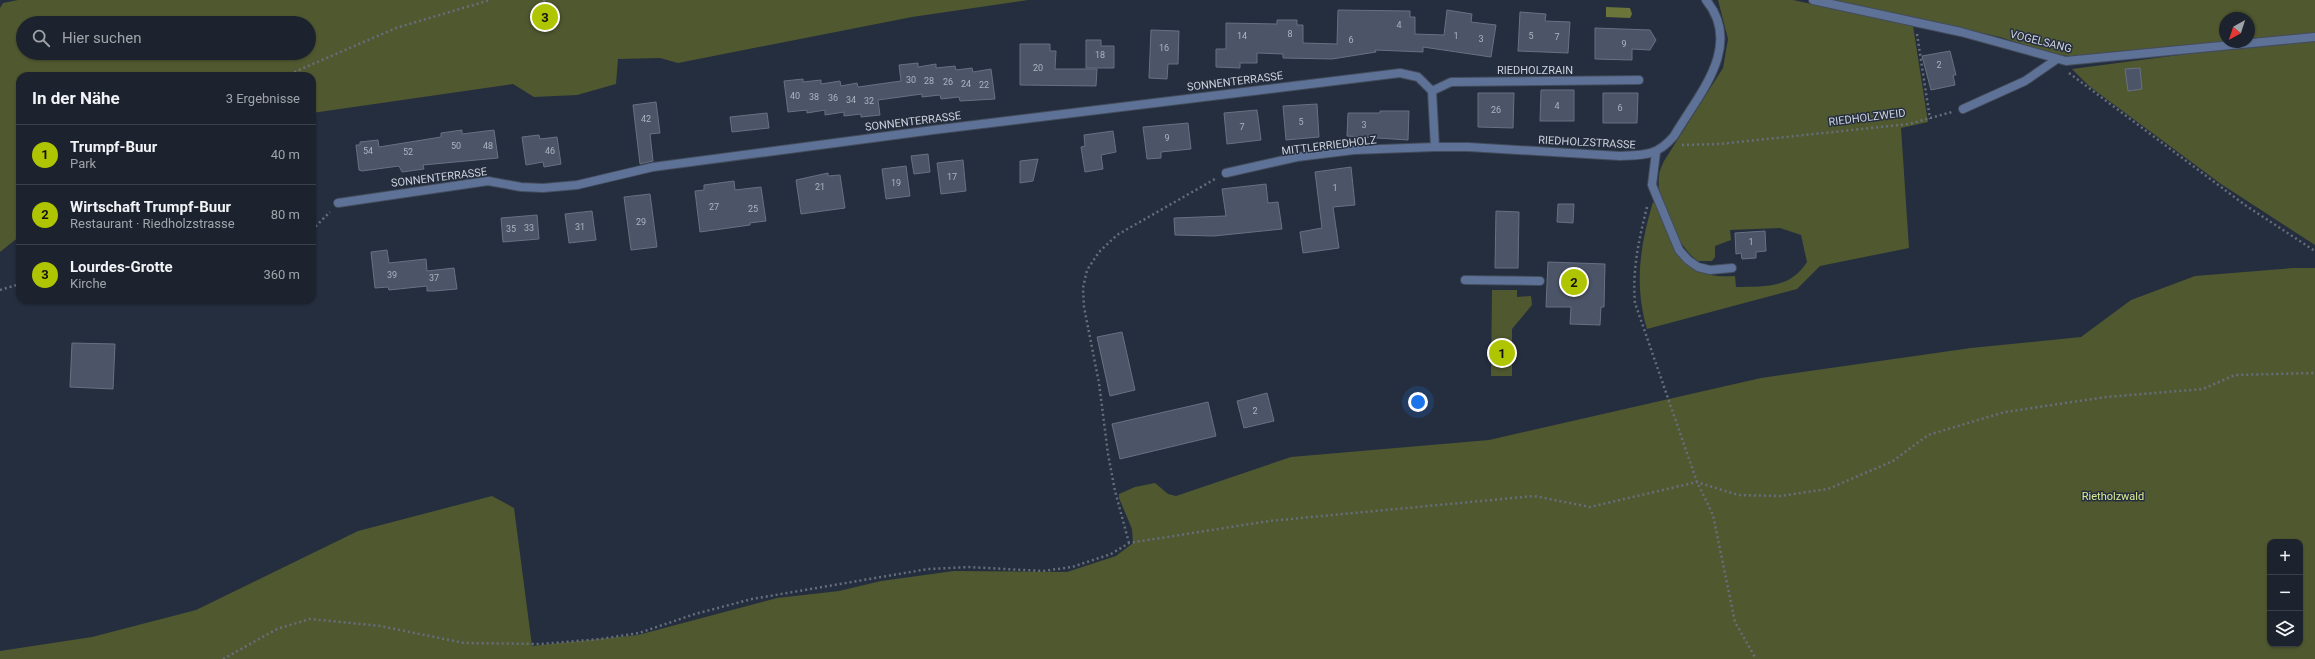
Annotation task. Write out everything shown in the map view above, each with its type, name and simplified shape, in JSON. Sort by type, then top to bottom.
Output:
[{"type":"street","name":"RIEDHOLZSTRASSE","points":[[1435,147],[1468,146],[1620,156],[1645,155],[1656,152],[1665,146],[1674,136],[1718,63],[1721,48],[1721,30],[1715,11],[1706,0]]},
{"type":"street","name":"VOGELSANG","points":[[1813,0],[1961,32],[2066,61],[2315,37]]},
{"type":"street","points":[[1963,109],[2025,81],[2057,59]]},
{"type":"street","name":"SONNENTERRASSE","points":[[338,203],[488,181],[521,187],[543,188],[577,185],[653,167],[1357,77],[1400,73],[1418,77],[1432,91]]},
{"type":"street","name":"RIEDHOLZRAIN","points":[[1432,91],[1451,82],[1639,80]]},
{"type":"street","points":[[1432,91],[1435,147]]},
{"type":"street","name":"MITTLERRIEDHOLZ","points":[[1226,173],[1297,157],[1354,150],[1435,147]]},
{"type":"street","points":[[1656,152],[1652,186],[1679,250],[1688,260],[1698,267],[1710,270],[1732,268]]},
{"type":"street","points":[[1465,280],[1540,281]]},
{"type":"path","points":[[295,72],[396,28],[490,0]]},
{"type":"path","points":[[544,0],[545,17]]},
{"type":"path","points":[[1915,22],[1930,119]]},
{"type":"path","points":[[2057,59],[2071,75],[2090,90],[2124,113],[2228,193],[2315,251]]},
{"type":"path","name":"RIEDHOLZWEID","points":[[1665,146],[1727,143],[1909,124],[1963,109]]},
{"type":"path","points":[[1129,543],[1113,481],[1099,383],[1084,307],[1083,288],[1087,270],[1099,252],[1118,235],[1226,173]]},
{"type":"path","points":[[1652,186],[1637,248],[1633,285],[1635,303],[1697,482],[1713,515],[1735,622],[1756,659]]},
{"type":"path","points":[[316,226],[338,203]]},
{"type":"path","points":[[0,290],[16,285]]},
{"type":"path","points":[[224,659],[277,629],[310,619],[380,626],[464,643],[541,644],[593,640],[639,633],[695,614],[752,599],[928,569],[968,568],[1044,571],[1072,567],[1111,554],[1129,543],[1269,521],[1534,496],[1590,506],[1697,482],[1738,495],[1780,496],[1828,489],[1893,461],[1928,435],[2005,412],[2106,397],[2203,389],[2235,375],[2315,373]]},
{"type":"green space","points":[[18,0],[1028,0],[912,17],[678,63],[660,58],[618,59],[616,84],[577,95],[534,97],[513,84],[316,112],[316,72],[16,72],[16,239],[0,252],[0,8],[3,3]]},
{"type":"green space","points":[[1718,0],[1793,0],[1913,26],[1928,122],[1901,128],[1909,248],[1820,266],[1797,289],[1647,329],[1641,297],[1640,265],[1648,218],[1653,202],[1657,206],[1668,235],[1682,258],[1691,267],[1703,273],[1717,276],[1735,276],[1736,287],[1767,286],[1785,282],[1800,271],[1807,262],[1801,235],[1780,228],[1730,230],[1731,240],[1715,246],[1715,257],[1712,261],[1698,261],[1683,246],[1670,223],[1665,210],[1659,186],[1659,174],[1661,168],[1723,68],[1728,39]]},
{"type":"green space","points":[[1833,0],[2315,0],[2315,33],[2255,38],[2255,12],[2219,12],[2219,42],[2085,58],[2052,54],[2000,37]]},
{"type":"green space","points":[[2315,41],[2315,245],[2221,184],[2089,86],[2072,69],[2202,52]]},
{"type":"green space","name":"Rietholzwald","points":[[2293,268],[2315,268],[2315,659],[0,659],[0,651],[92,637],[196,610],[358,531],[492,496],[514,508],[532,646],[638,635],[777,598],[839,591],[881,581],[954,571],[1067,572],[1116,556],[1133,543],[1132,529],[1119,498],[1119,494],[1135,487],[1155,483],[1168,494],[1176,496],[1291,457],[1489,440],[1761,378],[1971,348],[2081,337],[2131,300],[2195,276]]},
{"type":"green space","points":[[1492,290],[1517,290],[1517,297],[1531,296],[1532,305],[1512,329],[1512,376],[1491,376]]},
{"type":"shaded area","points":[[1606,7],[1630,8],[1632,14],[1630,18],[1606,17]]},
{"type":"building","points":[[1338,10],[1410,11],[1410,17],[1415,17],[1415,34],[1444,35],[1447,10],[1472,14],[1471,22],[1496,25],[1491,57],[1423,47],[1423,52],[1375,50],[1376,52],[1332,59],[1283,58],[1283,54],[1257,53],[1257,63],[1240,63],[1240,68],[1216,67],[1216,49],[1226,49],[1226,23],[1277,24],[1277,20],[1297,20],[1297,25],[1303,25],[1303,43],[1337,44]]},
{"type":"building","points":[[1520,12],[1546,14],[1545,21],[1570,22],[1568,53],[1518,51]]},
{"type":"building","points":[[1595,28],[1650,30],[1656,40],[1650,50],[1632,49],[1632,60],[1595,59]]},
{"type":"building","points":[[1151,30],[1179,31],[1178,64],[1168,64],[1167,79],[1149,78]]},
{"type":"building","points":[[1086,40],[1101,40],[1101,46],[1114,46],[1114,68],[1086,68]]},
{"type":"building","points":[[1020,44],[1050,44],[1050,51],[1056,51],[1055,69],[1097,69],[1096,86],[1020,85]]},
{"type":"building","points":[[1950,51],[1956,75],[1953,75],[1955,85],[1931,90],[1922,56]]},
{"type":"building","points":[[918,63],[918,67],[936,64],[936,68],[955,66],[956,70],[972,68],[973,72],[991,69],[995,99],[960,101],[959,97],[941,99],[940,95],[922,97],[922,94],[878,100],[880,115],[861,117],[861,114],[844,116],[844,112],[825,115],[825,110],[807,113],[807,110],[788,112],[784,81],[803,79],[803,82],[821,80],[821,84],[840,81],[841,86],[857,83],[858,87],[901,81],[899,65]]},
{"type":"building","points":[[2140,68],[2142,89],[2128,91],[2125,69]]},
{"type":"building","points":[[1541,90],[1574,90],[1574,121],[1540,121]]},
{"type":"building","points":[[1478,93],[1514,93],[1513,128],[1478,127]]},
{"type":"building","points":[[1603,93],[1638,93],[1637,123],[1603,123]]},
{"type":"building","points":[[656,102],[660,133],[650,134],[653,161],[640,164],[633,105]]},
{"type":"building","points":[[1317,104],[1319,137],[1286,140],[1283,106]]},
{"type":"building","points":[[1257,110],[1261,140],[1227,144],[1224,113]]},
{"type":"building","points":[[1380,111],[1409,111],[1408,140],[1347,136],[1348,113],[1380,113]]},
{"type":"building","points":[[767,113],[769,128],[732,132],[730,117]]},
{"type":"building","points":[[1188,123],[1191,149],[1161,152],[1161,158],[1147,159],[1143,127]]},
{"type":"building","points":[[462,130],[462,134],[494,130],[498,158],[423,165],[424,169],[402,172],[399,166],[362,171],[359,170],[356,145],[360,145],[360,142],[378,140],[379,147],[441,137],[441,133]]},
{"type":"building","points":[[1113,131],[1116,152],[1101,155],[1103,169],[1085,172],[1081,147],[1085,146],[1084,135]]},
{"type":"building","points":[[539,135],[540,139],[557,137],[561,164],[544,167],[543,162],[526,165],[522,137]]},
{"type":"building","points":[[928,154],[930,172],[914,174],[911,156]]},
{"type":"building","points":[[1038,159],[1033,181],[1020,183],[1020,161]]},
{"type":"building","points":[[963,160],[966,191],[941,194],[937,163]]},
{"type":"building","points":[[906,166],[910,196],[886,199],[882,169]]},
{"type":"building","points":[[1351,167],[1355,205],[1333,207],[1339,248],[1303,253],[1300,232],[1322,228],[1315,172]]},
{"type":"building","points":[[828,173],[828,176],[840,175],[845,208],[801,214],[796,180]]},
{"type":"building","points":[[734,181],[735,190],[761,187],[766,221],[750,223],[750,225],[700,232],[695,191],[704,190],[704,185]]},
{"type":"building","points":[[1266,184],[1268,203],[1278,202],[1282,229],[1214,236],[1175,235],[1174,218],[1226,216],[1222,189]]},
{"type":"building","points":[[650,194],[657,247],[631,250],[624,197]]},
{"type":"building","points":[[1558,204],[1574,204],[1573,223],[1557,222]]},
{"type":"building","points":[[592,211],[596,240],[569,243],[565,214]]},
{"type":"building","points":[[1496,211],[1519,212],[1518,268],[1495,268]]},
{"type":"building","points":[[537,215],[539,239],[503,242],[501,218]]},
{"type":"building","points":[[1765,231],[1766,251],[1756,252],[1756,258],[1742,259],[1741,253],[1736,254],[1735,233]]},
{"type":"building","points":[[387,250],[389,263],[426,259],[427,271],[454,268],[457,289],[427,291],[427,286],[389,290],[388,287],[375,288],[371,252]]},
{"type":"building","points":[[1548,262],[1605,264],[1604,307],[1601,307],[1600,325],[1570,324],[1571,307],[1546,307]]},
{"type":"building","points":[[1122,332],[1135,390],[1110,396],[1097,337]]},
{"type":"building","points":[[72,343],[115,344],[113,389],[70,387]]},
{"type":"building","points":[[1267,393],[1274,421],[1244,428],[1237,401]]},
{"type":"building","points":[[1208,402],[1216,436],[1120,459],[1112,424]]},
{"type":"place","name":"Lourdes-Grotte","points":[[545,17]]},
{"type":"place","name":"Wirtschaft Trumpf-Buur","points":[[1574,282]]},
{"type":"place","name":"Trumpf-Buur","points":[[1502,353]]}]
